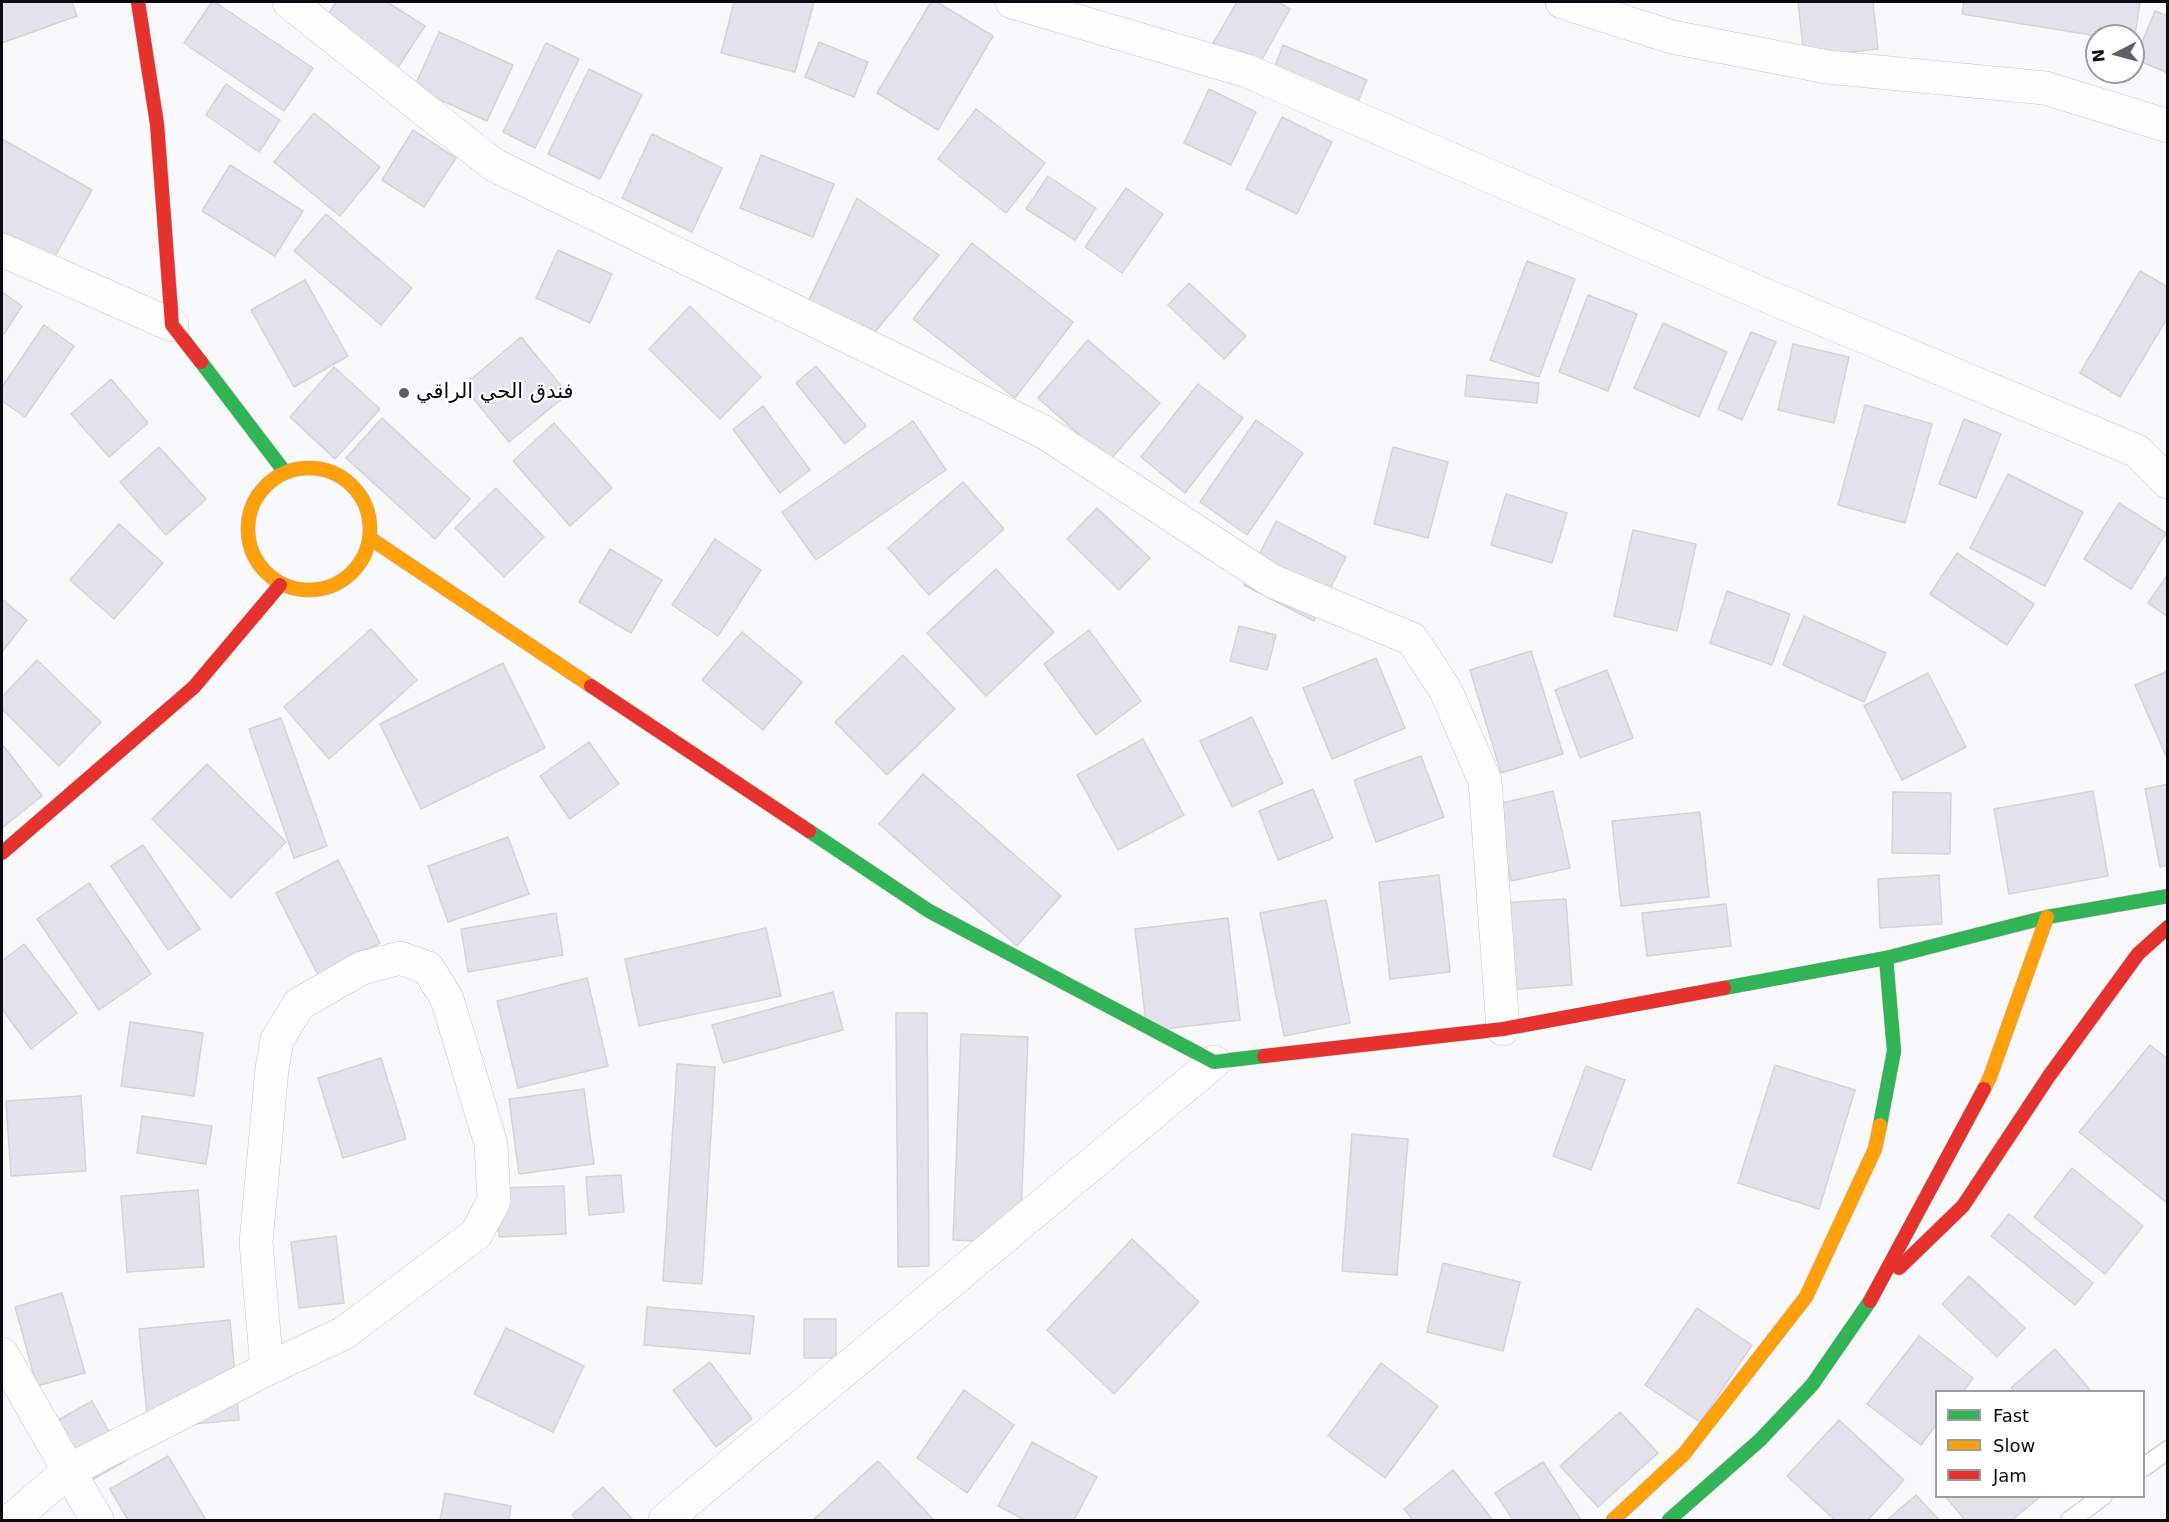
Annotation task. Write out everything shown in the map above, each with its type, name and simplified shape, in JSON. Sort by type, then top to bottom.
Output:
[{"type":"main road","points":[[138,2],[157,124],[172,325],[284,471]]},
{"type":"main road","points":[[317,466],[348,479],[368,506],[371,539],[355,572],[322,590],[280,585],[258,564],[247,530],[257,495],[284,471],[317,466]]},
{"type":"main road","points":[[371,539],[929,911],[1214,1062],[1503,1029],[1886,958],[2047,917],[2168,896]]},
{"type":"main road","points":[[2,853],[194,687],[280,585]]},
{"type":"main road","points":[[1669,1521],[1760,1440],[1812,1385],[1876,1291],[1990,1077],[2047,917]]},
{"type":"main road","points":[[1876,1291],[1963,1206],[2049,1076],[2138,954],[2168,927]]},
{"type":"main road","points":[[1613,1521],[1684,1454],[1806,1297],[1875,1149],[1894,1052],[1886,958]]},
{"type":"street","points":[[289,2],[494,165],[1044,432],[1272,581],[1412,639],[1446,692],[1485,781],[1503,1029]]},
{"type":"street","points":[[1012,2],[1247,71],[1760,293],[2137,451],[2168,482]]},
{"type":"street","points":[[1562,2],[1672,37],[1827,67],[2045,88],[2168,126]]},
{"type":"street","points":[[2,250],[172,325]]},
{"type":"street","points":[[12,1521],[69,1471],[344,1332],[476,1234],[494,1201],[491,1144],[447,999],[428,968],[400,958],[362,968],[299,1004],[277,1040],[272,1069],[256,1242],[267,1369]]},
{"type":"street","points":[[665,1521],[1214,1062]]},
{"type":"street","points":[[2,1354],[97,1521]]},
{"type":"lane","points":[[2145,1466],[2168,1450]]},
{"type":"lane","points":[[2070,1521],[2102,1498]]},
{"type":"building","points":[[2,2],[72,2],[77,16],[2,43]]},
{"type":"building","points":[[212,2],[313,68],[284,111],[184,43]]},
{"type":"building","points":[[336,2],[387,2],[425,26],[393,75],[320,28]]},
{"type":"building","points":[[734,2],[814,2],[795,72],[721,53]]},
{"type":"building","points":[[931,2],[937,2],[993,36],[938,130],[877,93]]},
{"type":"building","points":[[1237,2],[1278,2],[1290,9],[1256,70],[1212,45]]},
{"type":"building","points":[[1798,2],[1873,2],[1878,49],[1804,57]]},
{"type":"building","points":[[1964,2],[2140,2],[2137,24],[2085,24],[2085,34],[1962,14]]},
{"type":"building","points":[[2155,11],[2168,16],[2168,73],[2145,63],[2145,35]]},
{"type":"building","points":[[439,32],[513,65],[487,121],[414,88]]},
{"type":"building","points":[[819,42],[868,62],[854,97],[805,77]]},
{"type":"building","points":[[546,43],[579,59],[535,148],[503,132]]},
{"type":"building","points":[[1283,45],[1367,80],[1352,116],[1269,81]]},
{"type":"building","points":[[589,69],[642,95],[600,179],[548,154]]},
{"type":"building","points":[[226,84],[280,120],[259,152],[206,115]]},
{"type":"building","points":[[1209,89],[1256,112],[1231,165],[1184,143]]},
{"type":"building","points":[[976,109],[1045,163],[1006,213],[938,159]]},
{"type":"building","points":[[314,113],[380,167],[340,216],[274,162]]},
{"type":"building","points":[[1282,117],[1332,142],[1297,214],[1246,189]]},
{"type":"building","points":[[413,130],[456,158],[424,207],[382,180]]},
{"type":"building","points":[[652,134],[722,168],[692,232],[622,198]]},
{"type":"building","points":[[2,139],[92,190],[43,278],[2,255]]},
{"type":"building","points":[[761,155],[834,184],[813,237],[740,208]]},
{"type":"building","points":[[230,165],[303,211],[275,256],[202,211]]},
{"type":"building","points":[[1048,176],[1096,208],[1075,240],[1026,209]]},
{"type":"building","points":[[1126,188],[1163,214],[1122,273],[1085,247]]},
{"type":"building","points":[[857,198],[939,255],[859,351],[798,323]]},
{"type":"building","points":[[326,214],[412,288],[381,325],[294,251]]},
{"type":"building","points":[[972,243],[1073,322],[1015,398],[913,319]]},
{"type":"building","points":[[558,250],[612,274],[590,323],[536,298]]},
{"type":"building","points":[[1527,261],[1575,279],[1539,377],[1490,360]]},
{"type":"building","points":[[2140,271],[2168,287],[2168,317],[2120,397],[2080,373]]},
{"type":"building","points":[[305,280],[348,356],[294,387],[251,310]]},
{"type":"building","points":[[1189,283],[1246,336],[1224,359],[1168,305]]},
{"type":"building","points":[[2,292],[22,306],[4,334],[2,332]]},
{"type":"building","points":[[1588,295],[1637,314],[1608,391],[1559,372]]},
{"type":"building","points":[[690,306],[761,377],[720,419],[649,349]]},
{"type":"building","points":[[1663,323],[1727,352],[1699,417],[1634,388]]},
{"type":"building","points":[[44,325],[74,346],[25,417],[2,401],[2,387]]},
{"type":"building","points":[[1751,332],[1776,342],[1742,420],[1718,409]]},
{"type":"building","points":[[521,337],[568,394],[509,442],[463,386]]},
{"type":"building","points":[[1088,340],[1160,403],[1109,461],[1038,398]]},
{"type":"building","points":[[1793,344],[1849,357],[1834,423],[1778,410]]},
{"type":"building","points":[[816,366],[866,426],[845,444],[796,383]]},
{"type":"building","points":[[334,367],[380,409],[335,459],[290,417]]},
{"type":"building","points":[[1467,375],[1539,383],[1537,403],[1465,396]]},
{"type":"building","points":[[111,379],[148,423],[109,457],[71,414]]},
{"type":"building","points":[[1198,384],[1243,418],[1185,493],[1141,457]]},
{"type":"building","points":[[1865,405],[1932,424],[1905,523],[1838,505]]},
{"type":"building","points":[[763,406],[810,470],[780,493],[733,429]]},
{"type":"building","points":[[382,418],[470,499],[435,539],[346,458]]},
{"type":"building","points":[[1964,419],[2001,434],[1976,498],[1939,484]]},
{"type":"building","points":[[1256,420],[1303,453],[1247,535],[1200,502]]},
{"type":"building","points":[[913,421],[946,470],[816,560],[782,512]]},
{"type":"building","points":[[554,423],[612,488],[570,526],[513,461]]},
{"type":"building","points":[[159,447],[206,499],[166,535],[120,482]]},
{"type":"building","points":[[1393,447],[1448,462],[1428,538],[1374,524]]},
{"type":"building","points":[[2008,474],[2083,512],[2045,586],[1970,548]]},
{"type":"building","points":[[963,482],[1004,529],[929,595],[888,548]]},
{"type":"building","points":[[496,488],[544,537],[504,577],[455,528]]},
{"type":"building","points":[[1506,494],[1567,513],[1552,563],[1491,545]]},
{"type":"building","points":[[2119,503],[2166,533],[2131,589],[2084,559]]},
{"type":"building","points":[[1097,508],[1150,558],[1119,590],[1067,539]]},
{"type":"building","points":[[1276,521],[1346,557],[1314,621],[1244,585]]},
{"type":"building","points":[[119,524],[163,563],[114,619],[70,580]]},
{"type":"building","points":[[1633,530],[1696,544],[1677,631],[1614,616]]},
{"type":"building","points":[[715,539],[761,570],[718,636],[672,605]]},
{"type":"building","points":[[610,549],[662,580],[631,633],[579,602]]},
{"type":"building","points":[[1957,553],[2034,604],[2007,645],[1930,594]]},
{"type":"building","points":[[996,569],[1054,632],[986,696],[927,633]]},
{"type":"building","points":[[2168,574],[2168,617],[2148,603]]},
{"type":"building","points":[[1727,591],[1790,614],[1772,665],[1710,643]]},
{"type":"building","points":[[2,599],[27,620],[2,652]]},
{"type":"building","points":[[1804,616],[1886,653],[1864,702],[1783,665]]},
{"type":"building","points":[[1239,626],[1276,635],[1267,670],[1230,661]]},
{"type":"building","points":[[371,629],[417,680],[329,759],[284,707]]},
{"type":"building","points":[[1089,630],[1141,701],[1096,735],[1044,664]]},
{"type":"building","points":[[742,632],[802,682],[763,730],[702,680]]},
{"type":"building","points":[[1531,651],[1563,754],[1501,773],[1470,670]]},
{"type":"building","points":[[903,655],[955,709],[887,775],[835,722]]},
{"type":"building","points":[[1376,658],[1405,728],[1332,759],[1303,688]]},
{"type":"building","points":[[37,660],[101,722],[59,766],[2,709],[2,697]]},
{"type":"building","points":[[503,663],[545,748],[421,809],[380,724]]},
{"type":"building","points":[[1607,670],[1633,738],[1580,758],[1555,690]]},
{"type":"building","points":[[2168,671],[2168,755],[2166,756],[2135,685]]},
{"type":"building","points":[[1928,673],[1966,747],[1902,780],[1864,706]]},
{"type":"building","points":[[1252,717],[1283,783],[1232,807],[1200,741]]},
{"type":"building","points":[[281,718],[327,846],[294,858],[249,729]]},
{"type":"building","points":[[1143,739],[1184,815],[1118,850],[1077,775]]},
{"type":"building","points":[[589,742],[619,784],[570,819],[540,776]]},
{"type":"building","points":[[2,744],[42,796],[2,828]]},
{"type":"building","points":[[1421,756],[1444,817],[1376,842],[1354,780]]},
{"type":"building","points":[[207,764],[286,842],[231,898],[152,819]]},
{"type":"building","points":[[923,774],[1061,896],[1017,946],[879,824]]},
{"type":"building","points":[[2168,784],[2168,865],[2160,867],[2145,789]]},
{"type":"building","points":[[1313,789],[1333,838],[1278,860],[1259,811]]},
{"type":"building","points":[[1553,791],[1570,868],[1511,881],[1494,805]]},
{"type":"building","points":[[2093,791],[2108,876],[2009,894],[1994,809]]},
{"type":"building","points":[[1893,792],[1951,793],[1950,854],[1892,853]]},
{"type":"building","points":[[1700,812],[1709,897],[1621,906],[1612,821]]},
{"type":"building","points":[[508,837],[529,894],[448,922],[428,866]]},
{"type":"building","points":[[143,845],[200,929],[168,950],[111,866]]},
{"type":"building","points":[[338,860],[380,943],[318,975],[276,893]]},
{"type":"building","points":[[1439,875],[1450,972],[1390,979],[1379,882]]},
{"type":"building","points":[[1939,875],[1942,924],[1880,928],[1878,879]]},
{"type":"building","points":[[89,883],[151,974],[99,1010],[37,919]]},
{"type":"building","points":[[1566,899],[1572,985],[1503,990],[1498,903]]},
{"type":"building","points":[[1326,900],[1350,1023],[1284,1036],[1260,913]]},
{"type":"building","points":[[1726,904],[1731,946],[1647,956],[1642,913]]},
{"type":"building","points":[[556,913],[563,955],[468,972],[461,929]]},
{"type":"building","points":[[1228,918],[1240,1020],[1147,1031],[1135,929]]},
{"type":"building","points":[[766,928],[781,996],[639,1026],[625,959]]},
{"type":"building","points":[[24,944],[77,1013],[31,1049],[2,1009],[2,961]]},
{"type":"building","points":[[587,978],[608,1066],[518,1088],[497,1001]]},
{"type":"building","points":[[833,992],[843,1030],[723,1063],[712,1025]]},
{"type":"building","points":[[896,1013],[927,1013],[929,1266],[898,1267]]},
{"type":"building","points":[[130,1022],[203,1033],[194,1096],[121,1086]]},
{"type":"building","points":[[961,1034],[1028,1037],[1020,1243],[953,1240]]},
{"type":"building","points":[[2150,1045],[2168,1059],[2168,1204],[2079,1132]]},
{"type":"building","points":[[381,1058],[406,1139],[343,1158],[318,1078]]},
{"type":"building","points":[[677,1064],[715,1067],[702,1284],[663,1281]]},
{"type":"building","points":[[1775,1065],[1855,1090],[1819,1209],[1738,1183]]},
{"type":"building","points":[[1586,1066],[1625,1080],[1591,1170],[1553,1156]]},
{"type":"building","points":[[584,1089],[594,1164],[519,1174],[509,1099]]},
{"type":"building","points":[[81,1096],[86,1171],[11,1176],[6,1101]]},
{"type":"building","points":[[142,1116],[212,1126],[206,1164],[137,1153]]},
{"type":"building","points":[[1352,1134],[1408,1139],[1397,1275],[1342,1271]]},
{"type":"building","points":[[2072,1168],[2143,1226],[2105,1274],[2034,1217]]},
{"type":"building","points":[[621,1175],[624,1212],[589,1215],[586,1177]]},
{"type":"building","points":[[564,1186],[566,1234],[499,1237],[497,1188]]},
{"type":"building","points":[[198,1190],[204,1267],[127,1272],[121,1196]]},
{"type":"building","points":[[2009,1214],[2093,1283],[2075,1305],[1991,1236]]},
{"type":"building","points":[[336,1236],[344,1303],[299,1308],[291,1242]]},
{"type":"building","points":[[1132,1239],[1199,1302],[1114,1394],[1047,1330]]},
{"type":"building","points":[[1443,1263],[1520,1282],[1503,1351],[1427,1332]]},
{"type":"building","points":[[1969,1276],[2025,1328],[1997,1357],[1942,1304]]},
{"type":"building","points":[[62,1293],[85,1373],[37,1386],[15,1307]]},
{"type":"building","points":[[647,1307],[754,1316],[750,1354],[644,1345]]},
{"type":"building","points":[[1697,1308],[1752,1345],[1700,1422],[1645,1385]]},
{"type":"building","points":[[804,1319],[836,1319],[836,1358],[804,1358]]},
{"type":"building","points":[[230,1320],[239,1420],[148,1428],[139,1329]]},
{"type":"building","points":[[506,1328],[584,1366],[553,1432],[474,1394]]},
{"type":"building","points":[[1919,1336],[1973,1378],[1964,1390],[1935,1390],[1935,1426],[1921,1445],[1867,1404]]},
{"type":"building","points":[[2055,1349],[2090,1390],[2013,1390],[2011,1388]]},
{"type":"building","points":[[710,1362],[752,1419],[716,1447],[673,1390]]},
{"type":"building","points":[[1381,1363],[1438,1406],[1385,1478],[1328,1436]]},
{"type":"building","points":[[964,1390],[1014,1425],[967,1493],[917,1458]]},
{"type":"building","points":[[92,1401],[125,1461],[66,1495],[32,1435]]},
{"type":"building","points":[[1620,1412],[1658,1453],[1598,1507],[1560,1466]]},
{"type":"building","points":[[1839,1420],[1904,1480],[1868,1520],[1835,1520],[1787,1476]]},
{"type":"building","points":[[1032,1442],[1097,1477],[1074,1520],[1025,1520],[998,1506]]},
{"type":"building","points":[[168,1456],[206,1520],[128,1520],[110,1489]]},
{"type":"building","points":[[878,1461],[934,1520],[813,1520]]},
{"type":"building","points":[[1543,1462],[1581,1520],[1513,1520],[1495,1493]]},
{"type":"building","points":[[1453,1470],[1493,1520],[1413,1520],[1404,1509]]},
{"type":"building","points":[[603,1487],[633,1520],[577,1520],[572,1515]]},
{"type":"building","points":[[445,1493],[511,1506],[509,1520],[440,1520]]},
{"type":"building","points":[[1916,1495],[1939,1520],[1887,1520]]},
{"type":"building","points":[[1947,1498],[2039,1498],[2012,1520],[1965,1520]]},
{"type":"traffic: fast","points":[[201,362],[284,471]]},
{"type":"traffic: fast","points":[[809,831],[929,911],[1214,1062],[1264,1056]]},
{"type":"traffic: fast","points":[[1724,988],[1886,958],[2047,917],[2168,896]]},
{"type":"traffic: fast","points":[[1880,1125],[1894,1051],[1886,958]]},
{"type":"traffic: fast","points":[[1669,1520],[1760,1440],[1812,1385],[1870,1301]]},
{"type":"traffic: slow","points":[[309,468],[332,473],[343,478],[352,486],[360,495],[365,506],[370,529],[365,552],[360,563],[352,572],[343,580],[332,585],[309,590],[286,585],[275,580],[266,572],[258,563],[253,552],[248,529],[253,506],[258,495],[266,486],[275,478],[286,473],[309,468]]},
{"type":"traffic: slow","points":[[371,539],[591,686]]},
{"type":"traffic: slow","points":[[1984,1089],[2047,917]]},
{"type":"traffic: slow","points":[[1613,1520],[1684,1454],[1806,1297],[1875,1149],[1880,1125]]},
{"type":"traffic: jam","points":[[138,2],[157,124],[172,325],[201,362]]},
{"type":"traffic: jam","points":[[2,853],[194,687],[280,585]]},
{"type":"traffic: jam","points":[[591,686],[809,831]]},
{"type":"traffic: jam","points":[[1899,1268],[1963,1206],[2049,1076],[2138,954],[2168,927]]},
{"type":"traffic: jam","points":[[1264,1056],[1503,1029],[1724,988]]},
{"type":"traffic: jam","points":[[1870,1301],[1984,1089]]},
{"type":"place","name":"فندق الحي الراقي","points":[[404,393]]}]
